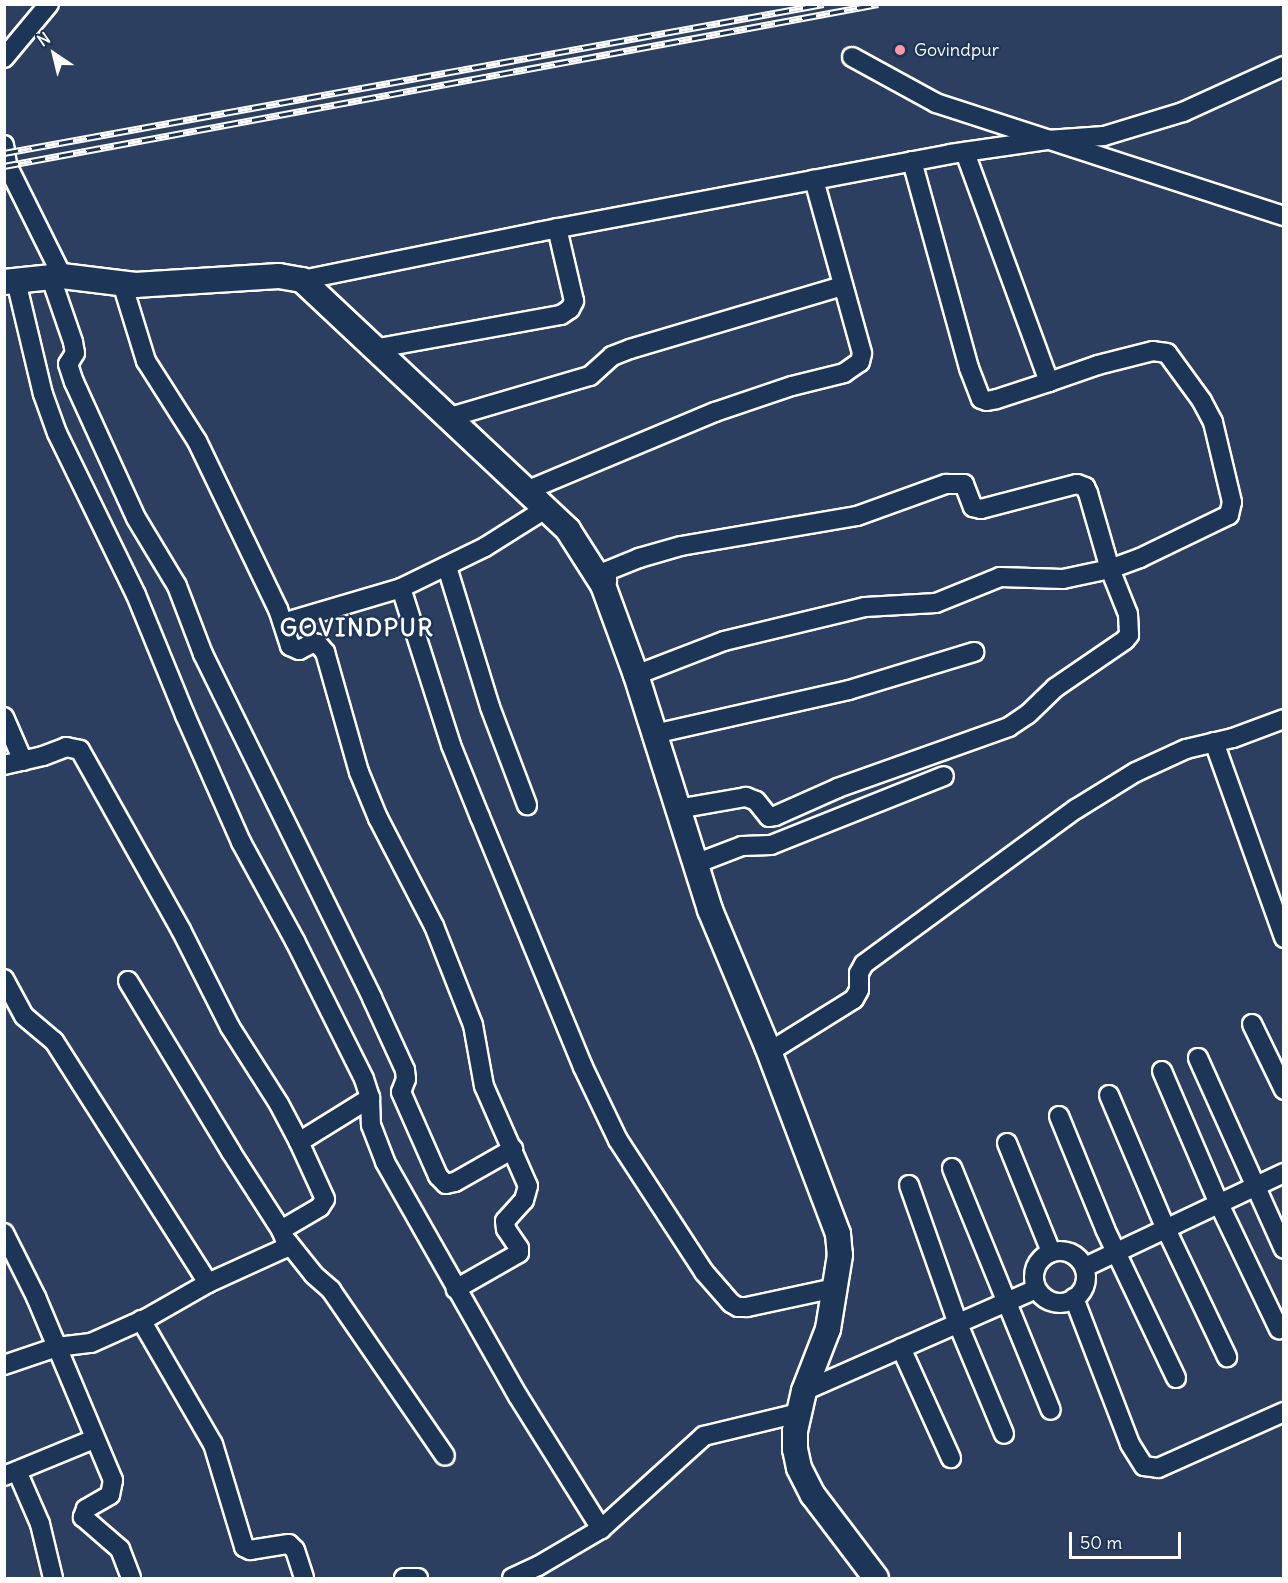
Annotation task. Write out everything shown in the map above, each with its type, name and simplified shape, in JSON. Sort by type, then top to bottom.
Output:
[{"type":"main road","points":[[10,281],[57,277],[165,285],[279,276],[302,280],[568,530],[603,585],[636,675],[710,910],[769,1052],[838,1234],[840,1255],[828,1329],[801,1402],[795,1449],[799,1468],[813,1495],[876,1578]]},
{"type":"street","points":[[4,58],[50,4]]},
{"type":"street","points":[[852,57],[936,103],[1284,216]]},
{"type":"street","points":[[302,280],[557,228],[912,161],[1047,140],[1104,136],[1183,112],[1284,66]]},
{"type":"street","points":[[4,145],[7,165],[57,277],[75,353],[68,364],[74,382],[136,518],[177,586],[203,654],[377,1008],[405,1070],[406,1079],[401,1089],[403,1098],[438,1176],[446,1185],[455,1182],[513,1149]]},
{"type":"street","points":[[965,152],[1049,382]]},
{"type":"street","points":[[636,675],[724,641],[865,607],[936,603],[1000,577],[1063,579],[1110,569],[1140,558],[1229,515],[1233,502],[1213,422],[1202,401],[1174,360],[1163,351],[1153,351],[1098,365],[997,399],[987,401],[981,399],[969,368],[912,161]]},
{"type":"street","points":[[526,491],[715,412],[853,369],[860,362],[862,353],[814,180]]},
{"type":"street","points":[[373,349],[561,315],[570,309],[574,301],[557,228]]},
{"type":"street","points":[[10,281],[43,394],[57,433],[136,595],[185,715],[241,842],[310,969],[364,1079],[370,1098],[371,1125],[378,1146],[456,1289],[601,1529]]},
{"type":"street","points":[[122,283],[146,361],[198,441],[283,623],[292,648],[299,650],[313,644],[322,647],[325,652],[359,772],[375,810],[434,926],[473,1024],[484,1086],[513,1149],[528,1190],[524,1200],[504,1225],[520,1251],[456,1289]]},
{"type":"street","points":[[447,418],[590,376],[612,356],[630,349],[843,286]]},
{"type":"street","points":[[603,585],[607,582],[608,571],[639,558],[681,546],[857,516],[955,483],[964,484],[973,507],[981,509],[1082,484],[1088,493],[1110,569],[1128,615],[1129,635],[1115,648],[1055,688],[1028,714],[1009,727],[838,788],[775,816],[769,817],[756,801],[746,797],[678,809]]},
{"type":"street","points":[[283,623],[401,588],[485,548],[545,510]]},
{"type":"street","points":[[447,567],[490,707],[527,804]]},
{"type":"street","points":[[401,588],[451,745],[582,1067],[618,1140],[704,1272],[731,1303],[738,1307],[747,1307],[835,1288]]},
{"type":"street","points":[[654,734],[849,690],[974,652]]},
{"type":"street","points":[[4,717],[24,761]]},
{"type":"street","points":[[769,1052],[854,999],[859,990],[859,974],[864,964],[1076,809],[1136,772],[1186,749],[1284,719]]},
{"type":"street","points":[[1214,742],[1284,938]]},
{"type":"street","points":[[4,765],[66,747],[80,750],[186,940],[226,1020],[279,1104],[325,1199],[320,1207],[284,1235],[283,1249],[208,1283],[141,1320],[86,1345],[57,1347],[4,1365]]},
{"type":"street","points":[[695,864],[742,846],[771,845],[944,776]]},
{"type":"street","points":[[4,979],[24,1016],[54,1041],[208,1283]]},
{"type":"street","points":[[128,981],[284,1235],[314,1275],[331,1290],[445,1456]]},
{"type":"street","points":[[1252,1024],[1284,1090]]},
{"type":"street","points":[[1198,1058],[1284,1248]]},
{"type":"street","points":[[1162,1071],[1219,1204],[1279,1329]]},
{"type":"street","points":[[1109,1095],[1166,1229],[1227,1357]]},
{"type":"street","points":[[299,1142],[370,1098]]},
{"type":"street","points":[[1059,1116],[1115,1252],[1176,1378]]},
{"type":"street","points":[[1007,1143],[1051,1252]]},
{"type":"street","points":[[952,1168],[1051,1410]]},
{"type":"street","points":[[1085,1267],[1284,1173]]},
{"type":"street","points":[[909,1185],[958,1324],[1004,1434]]},
{"type":"street","points":[[4,1233],[57,1347],[114,1486],[110,1495],[86,1509],[83,1517],[120,1550],[131,1578]]},
{"type":"street","points":[[1051,1252],[1069,1253],[1085,1267],[1086,1282],[1083,1290],[1074,1298],[1060,1302],[1051,1301],[1036,1289],[1034,1274],[1036,1266],[1041,1258],[1051,1252]]},
{"type":"street","points":[[512,1578],[538,1566],[601,1529],[704,1436],[801,1402],[901,1348],[1036,1289]]},
{"type":"street","points":[[1074,1298],[1130,1444],[1144,1466],[1158,1468],[1284,1412]]},
{"type":"street","points":[[141,1320],[213,1444],[244,1547],[250,1550],[289,1544],[295,1551],[304,1578]]},
{"type":"street","points":[[901,1348],[951,1458]]},
{"type":"street","points":[[53,1578],[40,1524],[11,1473],[94,1439]]},
{"type":"street","points":[[404,1578],[418,1578]]},
{"type":"railway","points":[[4,153],[824,4]]},
{"type":"railway","points":[[4,166],[878,4]]},
{"type":"place","name":"Govindpur","points":[[900,50]]},
{"type":"district","name":"GOVINDPUR","points":[[357,628]]}]
